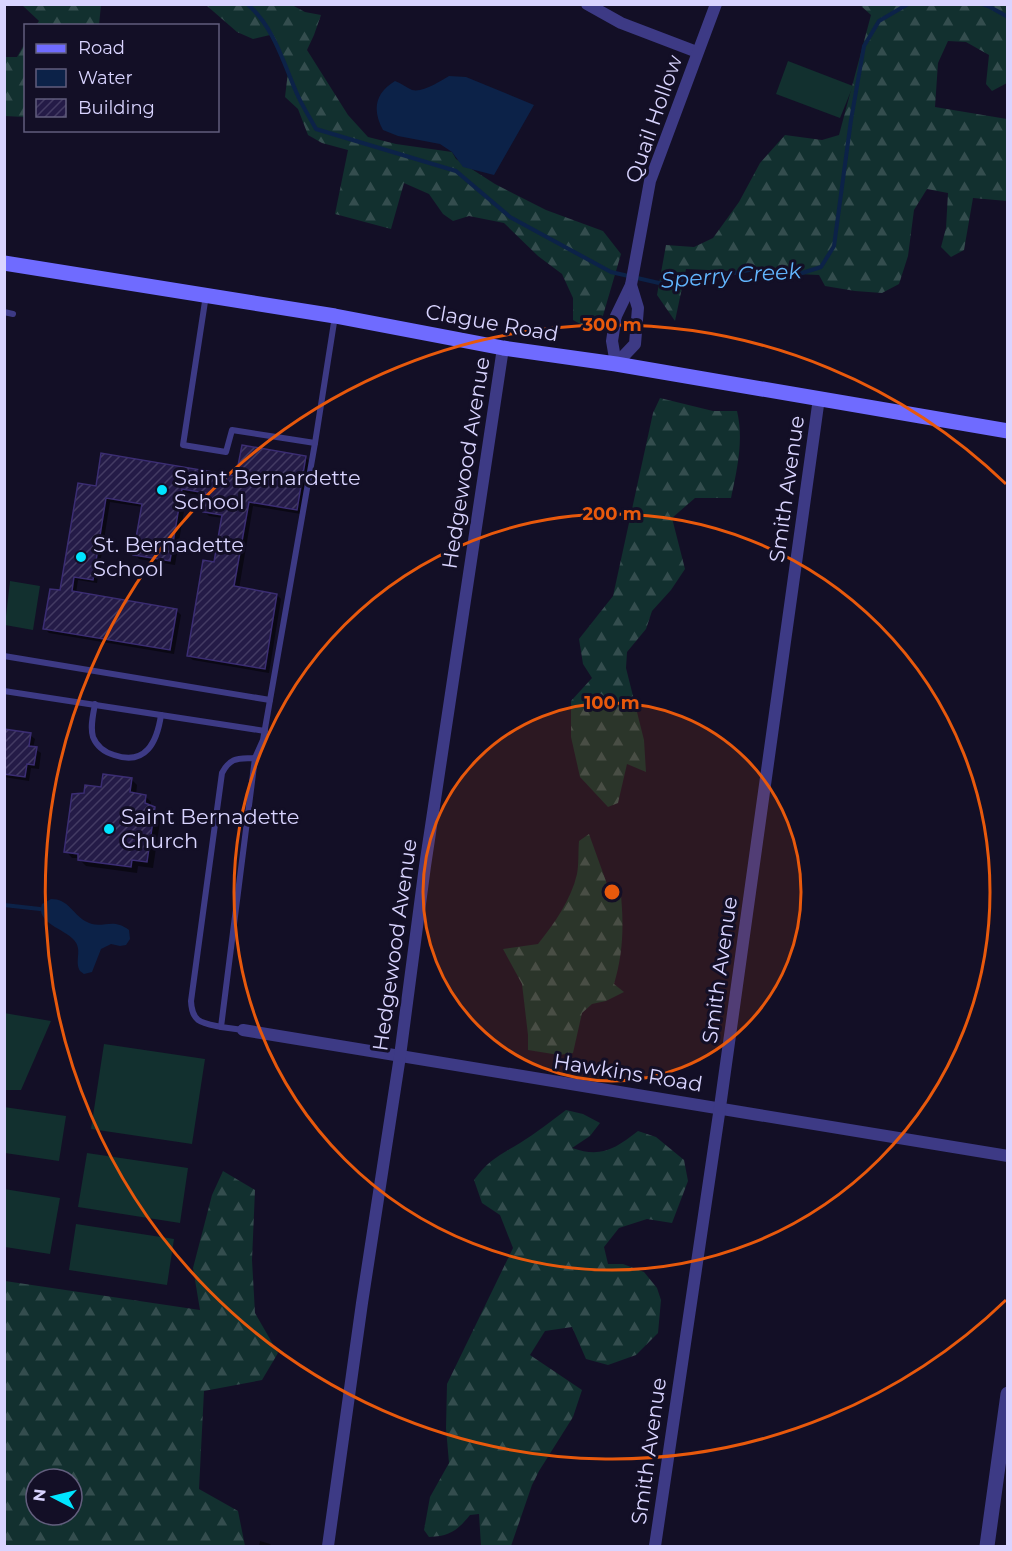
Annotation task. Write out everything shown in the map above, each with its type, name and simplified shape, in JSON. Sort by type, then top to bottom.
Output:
[{"type":"main road","name":"Clague Road","points":[[4,263],[335,316],[503,348],[616,364],[1008,431]]},
{"type":"street","points":[[587,4],[621,23],[697,52]]},
{"type":"street","name":"Quail Hollow","points":[[616,364],[612,341],[616,316],[631,285],[650,181],[716,4]]},
{"type":"street","name":"Quail Hollow","points":[[616,364],[634,344],[638,308],[631,285]]},
{"type":"street","name":"Hedgewood Avenue","points":[[328,1546],[400,1056],[425,866],[503,348]]},
{"type":"street","name":"Smith Avenue","points":[[655,1546],[720,1107],[819,398]]},
{"type":"street","name":"Hawkins Road","points":[[243,1030],[1008,1156]]},
{"type":"street","points":[[987,1546],[1008,1394]]},
{"type":"lane","points":[[206,295],[183,445],[226,452],[232,430],[315,443]]},
{"type":"lane","points":[[4,312],[13,314]]},
{"type":"lane","points":[[221,1027],[255,758],[265,731],[335,316]]},
{"type":"lane","points":[[4,656],[270,700]]},
{"type":"lane","points":[[4,691],[265,731]]},
{"type":"lane","points":[[95,704],[93,736],[98,746],[122,758],[135,757],[148,750],[158,735],[161,715]]},
{"type":"lane","points":[[243,1030],[196,1020],[191,1013],[190,1001],[222,773],[233,759],[255,758]]},
{"type":"green space","points":[[22,5],[101,5],[99,24],[37,24],[39,21]]},
{"type":"green space","points":[[206,5],[292,5],[305,12],[321,15],[307,50],[348,115],[368,137],[396,144],[452,152],[456,159],[495,184],[546,210],[603,231],[621,254],[602,319],[584,326],[573,320],[573,298],[562,274],[538,256],[504,223],[469,216],[453,221],[443,214],[429,194],[404,183],[391,229],[335,214],[348,150],[322,143],[308,135],[298,109],[285,97],[288,72],[270,35],[253,39],[237,32]]},
{"type":"green space","points":[[860,5],[1007,5],[1007,83],[992,91],[986,84],[989,55],[966,42],[948,41],[938,63],[935,107],[1007,119],[1007,201],[973,198],[964,250],[951,257],[941,247],[946,228],[948,193],[927,189],[914,210],[908,256],[899,284],[882,293],[825,286],[819,275],[686,269],[675,321],[657,295],[666,245],[694,247],[713,238],[739,202],[760,163],[785,135],[822,140],[839,135],[871,15]]},
{"type":"green space","points":[[24,45],[24,117],[5,116],[5,57],[17,57]]},
{"type":"green space","points":[[788,61],[853,86],[840,118],[776,94]]},
{"type":"green space","points":[[660,398],[713,411],[737,411],[740,433],[739,455],[731,498],[695,498],[672,518],[685,569],[671,590],[652,611],[646,629],[627,652],[626,668],[644,740],[646,772],[627,764],[618,803],[608,807],[580,777],[571,737],[571,701],[592,678],[583,664],[579,639],[613,596],[653,413]]},
{"type":"green space","points":[[10,581],[40,586],[33,630],[5,625]]},
{"type":"green space","points":[[589,834],[607,884],[620,886],[622,935],[620,960],[614,984],[624,992],[606,1001],[592,1004],[582,1013],[573,1053],[559,1055],[528,1050],[522,984],[503,949],[538,944],[544,936],[571,893],[578,870],[579,841]]},
{"type":"green space","points":[[4,1013],[51,1021],[21,1090],[5,1090]]},
{"type":"green space","points":[[104,1044],[205,1059],[192,1144],[91,1129]]},
{"type":"green space","points":[[4,1107],[66,1116],[59,1161],[5,1153]]},
{"type":"green space","points":[[566,1110],[583,1114],[600,1123],[590,1136],[572,1148],[600,1152],[615,1147],[638,1131],[656,1137],[684,1160],[688,1181],[672,1223],[647,1219],[619,1228],[604,1247],[608,1264],[623,1264],[644,1272],[657,1288],[661,1300],[658,1333],[636,1355],[608,1365],[586,1359],[572,1327],[545,1331],[530,1355],[582,1390],[573,1417],[532,1485],[511,1546],[481,1546],[479,1514],[470,1515],[457,1529],[448,1534],[429,1537],[424,1530],[430,1497],[449,1463],[446,1428],[447,1384],[513,1248],[500,1215],[482,1203],[474,1180],[495,1158]]},
{"type":"green space","points":[[87,1153],[188,1168],[180,1223],[78,1207]]},
{"type":"green space","points":[[223,1171],[255,1190],[252,1260],[255,1313],[278,1353],[262,1380],[204,1391],[199,1489],[238,1511],[245,1546],[5,1546],[5,1281],[200,1310],[193,1268],[212,1195]]},
{"type":"green space","points":[[4,1189],[60,1198],[50,1254],[5,1247]]},
{"type":"green space","points":[[76,1224],[174,1239],[167,1285],[69,1270]]},
{"type":"water","points":[[449,76],[466,77],[534,105],[494,175],[463,167],[452,152],[440,144],[398,136],[383,130],[377,116],[377,103],[388,86],[395,81],[412,90],[421,90]]},
{"type":"water","points":[[51,899],[62,901],[91,924],[123,926],[129,930],[130,939],[126,945],[111,944],[101,949],[92,972],[84,974],[78,967],[77,944],[43,916],[42,904]]},
{"type":"building","name":"St. Bernadette School","points":[[242,445],[306,456],[297,510],[249,502],[234,586],[277,594],[265,669],[187,656],[203,560],[214,562],[222,515],[203,512],[206,493],[182,489],[170,561],[133,555],[142,504],[106,498],[93,580],[74,577],[72,591],[177,609],[170,650],[43,629],[50,589],[60,590],[78,483],[96,486],[101,453],[236,476]]},
{"type":"building","points":[[4,729],[31,733],[29,746],[37,747],[34,765],[27,764],[25,777],[4,774]]},
{"type":"building","name":"Saint Bernadette Church","points":[[103,774],[132,778],[130,792],[146,795],[145,803],[155,807],[147,862],[132,860],[131,867],[78,860],[78,854],[64,852],[72,794],[84,793],[85,785],[101,787]]},
{"type":"waterway","name":"Sperry Creek","points":[[247,4],[264,23],[271,35],[298,96],[316,129],[456,171],[510,217],[611,272],[659,283],[705,279],[754,269],[799,274],[821,267],[834,246],[851,120],[864,46],[879,21],[908,4]]},
{"type":"waterway","name":"Sperry Creek","points":[[982,4],[1008,17]]},
{"type":"waterway","points":[[4,905],[40,909]]},
{"type":"place","name":"Saint Bernardette School","points":[[162,490]]},
{"type":"place","name":"St. Bernadette School","points":[[81,557]]},
{"type":"place","name":"Saint Bernadette Church","points":[[109,829]]}]
